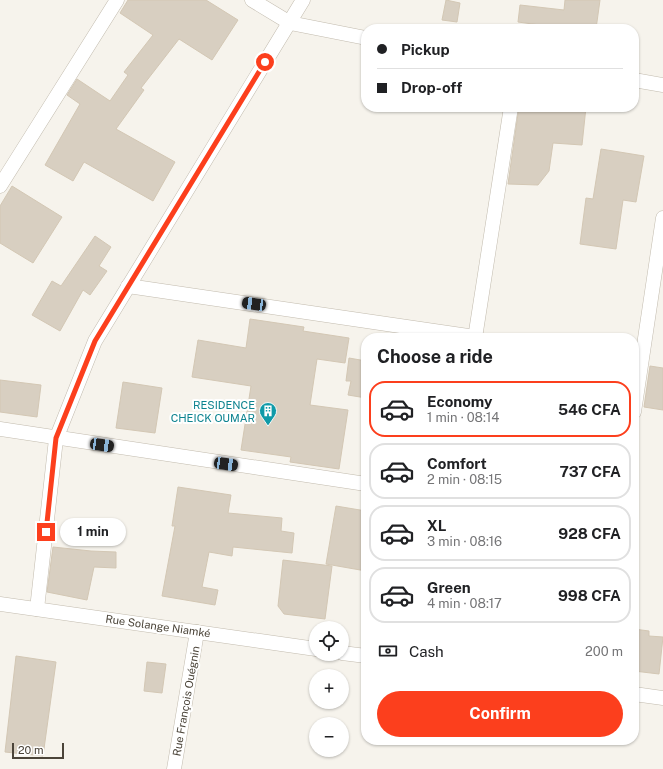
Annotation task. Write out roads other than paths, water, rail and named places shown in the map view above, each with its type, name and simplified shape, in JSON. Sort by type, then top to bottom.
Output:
[{"type":"street","points":[[0,186],[118,0]]},
{"type":"street","points":[[252,0],[290,23],[361,37]]},
{"type":"street","points":[[37,609],[56,438],[95,341],[303,0]]},
{"type":"street","points":[[639,81],[663,85]]},
{"type":"street","points":[[476,333],[510,112]]},
{"type":"street","points":[[639,379],[663,218]]},
{"type":"street","points":[[128,286],[448,333]]},
{"type":"street","points":[[0,429],[361,483]]},
{"type":"street","name":"Rue Solange Niamké","points":[[0,604],[309,648]]},
{"type":"street","name":"Rue François Ouégnin","points":[[174,769],[197,632]]},
{"type":"street","points":[[349,654],[361,655]]},
{"type":"street","points":[[639,695],[663,698]]},
{"type":"place","name":"RESIDENCE CHEICK OUMAR","points":[[268,426]]}]
